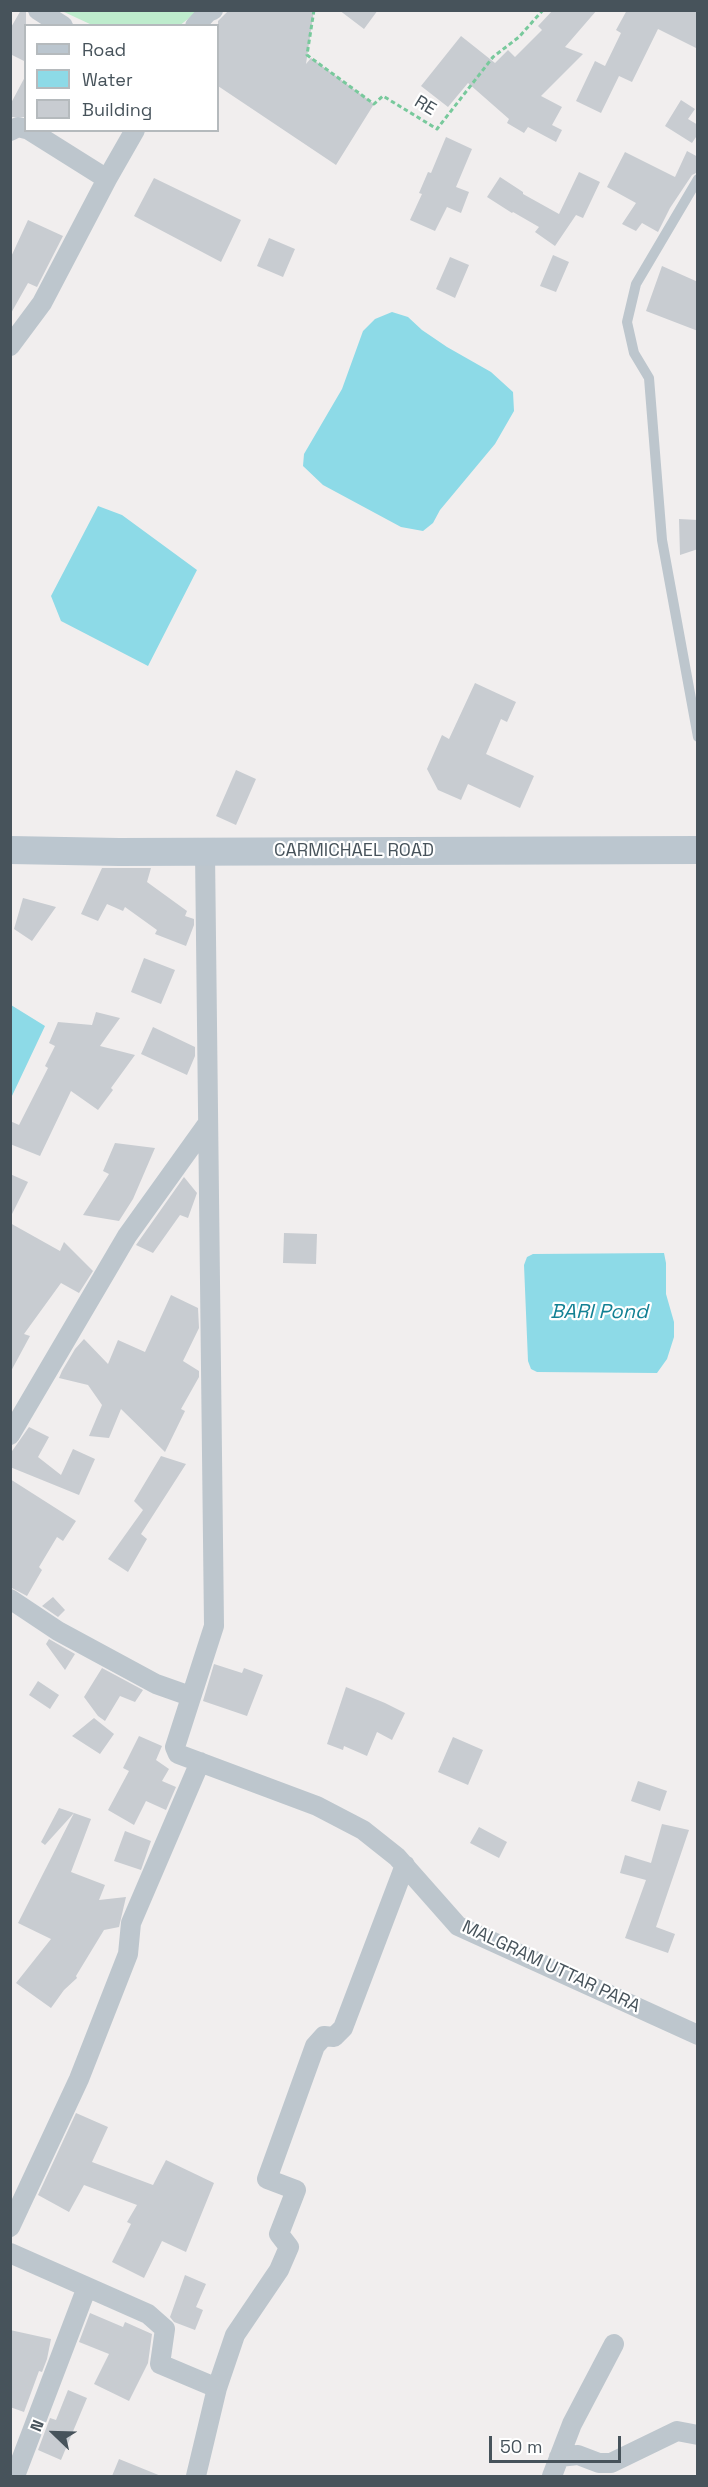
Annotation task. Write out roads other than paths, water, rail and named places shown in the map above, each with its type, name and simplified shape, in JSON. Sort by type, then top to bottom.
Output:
[{"type":"street","points":[[38,10],[60,24]]},
{"type":"street","points":[[197,24],[213,10]]},
{"type":"street","points":[[10,131],[18,127],[24,129]]},
{"type":"street","points":[[30,132],[107,179]]},
{"type":"street","points":[[10,346],[42,303],[134,132]]},
{"type":"street","name":"CARMICHAEL ROAD","points":[[10,850],[205,852],[698,850]]},
{"type":"street","points":[[10,1599],[58,1631],[117,1663],[156,1684],[190,1696],[214,1626],[205,852]]},
{"type":"street","points":[[10,1435],[127,1236],[208,1123]]},
{"type":"street","name":"MALGRAM UTTAR PARA","points":[[190,1696],[175,1747],[178,1754],[317,1806],[363,1830],[405,1865],[458,1926],[698,2035]]},
{"type":"street","points":[[10,2227],[79,2079],[128,1954],[131,1923],[200,1762]]},
{"type":"street","points":[[196,2476],[217,2388],[235,2336],[279,2270],[289,2247],[279,2234],[296,2190],[267,2179],[315,2046],[324,2036],[334,2037],[343,2028],[405,1865]]},
{"type":"street","points":[[10,2253],[148,2313],[165,2329],[160,2364],[217,2388]]},
{"type":"street","points":[[15,2476],[87,2287]]},
{"type":"street","points":[[552,2476],[572,2424],[614,2344]]},
{"type":"street","points":[[559,2457],[578,2455],[599,2463],[611,2463],[677,2432],[698,2435]]},
{"type":"lane","points":[[698,179],[636,284],[627,322],[634,353],[649,378],[662,540],[698,737]]},
{"type":"water","points":[[392,312],[408,317],[447,347],[491,372],[513,392],[514,411],[495,444],[440,510],[433,523],[423,531],[401,527],[323,485],[303,466],[304,454],[342,389],[363,331],[375,319]]},
{"type":"water","points":[[98,506],[122,515],[197,570],[148,666],[61,621],[51,596]]},
{"type":"water","points":[[11,1005],[45,1026],[11,1098]]},
{"type":"water","name":"BARI Pond","points":[[664,1253],[666,1294],[674,1322],[674,1337],[667,1359],[657,1373],[537,1372],[531,1369],[528,1361],[524,1265],[527,1257],[533,1254]]}]
